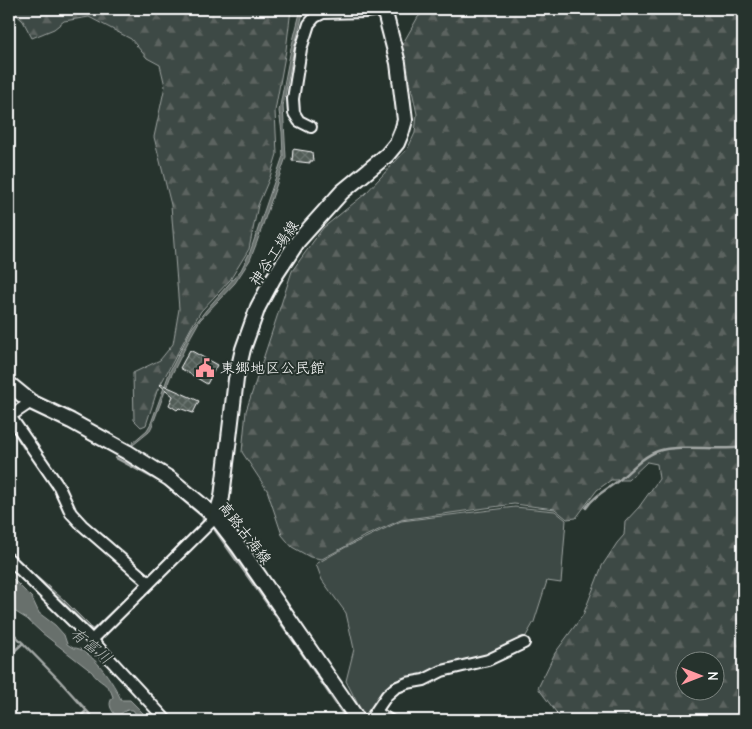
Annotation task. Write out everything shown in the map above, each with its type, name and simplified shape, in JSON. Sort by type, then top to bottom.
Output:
[{"type":"street","points":[[311,127],[299,121],[294,113],[293,99],[301,49],[309,24],[315,17],[323,13],[365,12],[384,9]]},
{"type":"street","name":"神谷工場線","points":[[216,517],[222,497],[236,379],[243,349],[258,307],[273,279],[298,241],[342,192],[387,155],[397,143],[402,131],[405,120],[398,63],[384,9]]},
{"type":"street","name":"高路古海線","points":[[9,384],[31,402],[71,421],[127,452],[170,480],[216,517],[358,720]]},
{"type":"street","points":[[31,402],[9,416],[59,487],[71,513],[148,583]]},
{"type":"street","points":[[92,640],[216,517]]},
{"type":"street","points":[[9,559],[92,640],[166,720]]},
{"type":"street","points":[[370,720],[387,695],[395,688],[407,683],[424,680],[442,671],[488,660],[524,643]]},
{"type":"lane","points":[[377,710],[394,720]]},
{"type":"green space","points":[[10,9],[291,9],[275,111],[277,154],[258,205],[249,249],[230,280],[201,311],[157,391],[146,425],[141,427],[134,420],[133,373],[160,360],[173,344],[179,309],[171,205],[154,137],[165,86],[160,65],[147,58],[131,39],[89,17],[64,21],[54,29],[32,38],[23,21]]},
{"type":"green space","points":[[428,9],[743,9],[743,720],[562,720],[538,688],[555,653],[583,615],[602,566],[624,535],[625,522],[639,507],[659,479],[657,464],[647,462],[628,480],[611,480],[597,490],[576,518],[567,519],[555,509],[514,504],[401,520],[363,537],[322,559],[310,557],[292,547],[282,535],[267,490],[242,452],[246,411],[292,271],[323,228],[365,194],[408,148],[415,133],[417,114],[402,45],[418,17]]},
{"type":"green space","points":[[515,507],[555,511],[566,520],[561,583],[547,581],[534,622],[526,636],[508,649],[424,678],[402,681],[366,720],[346,681],[354,649],[346,613],[322,580],[316,564],[346,547],[401,521]]},
{"type":"shaded area","points":[[301,9],[304,9],[283,106],[286,157],[257,242],[250,260],[235,283],[200,320],[170,378],[149,432],[133,445],[132,443],[147,430],[151,423],[170,371],[192,328],[241,270],[250,252],[283,156],[279,111]]},
{"type":"shaded area","points":[[9,553],[63,599],[91,627],[89,629],[9,558]]},
{"type":"shaded area","points":[[9,575],[32,598],[39,613],[55,625],[64,635],[67,644],[87,653],[94,660],[108,677],[121,700],[130,700],[150,720],[140,720],[133,710],[126,711],[117,717],[110,707],[113,697],[106,685],[27,619],[11,609],[9,611]]},
{"type":"building","points":[[293,149],[312,152],[313,161],[310,161],[310,163],[292,161]]},
{"type":"building","points":[[190,350],[217,365],[207,384],[180,368]]},
{"type":"building","points":[[161,384],[199,401],[193,413],[179,408],[177,410],[169,405],[173,396]]},
{"type":"waterway","points":[[9,399],[16,405],[9,410]]},
{"type":"waterway","points":[[9,424],[24,448]]},
{"type":"waterway","points":[[586,508],[596,497],[652,453],[677,448],[743,447]]},
{"type":"waterway","points":[[116,458],[164,484],[203,517],[203,522],[164,561]]},
{"type":"waterway","points":[[215,530],[347,720]]},
{"type":"waterway","points":[[9,552],[28,569]]},
{"type":"waterway","points":[[134,592],[139,586]]},
{"type":"waterway","name":"有富川","points":[[88,627],[93,630],[128,597]]},
{"type":"waterway","points":[[9,629],[95,720]]},
{"type":"waterway","points":[[9,656],[23,643]]},
{"type":"waterway","points":[[77,720],[86,711]]},
{"type":"place","name":"東郷地区公民館","points":[[205,368]]}]
